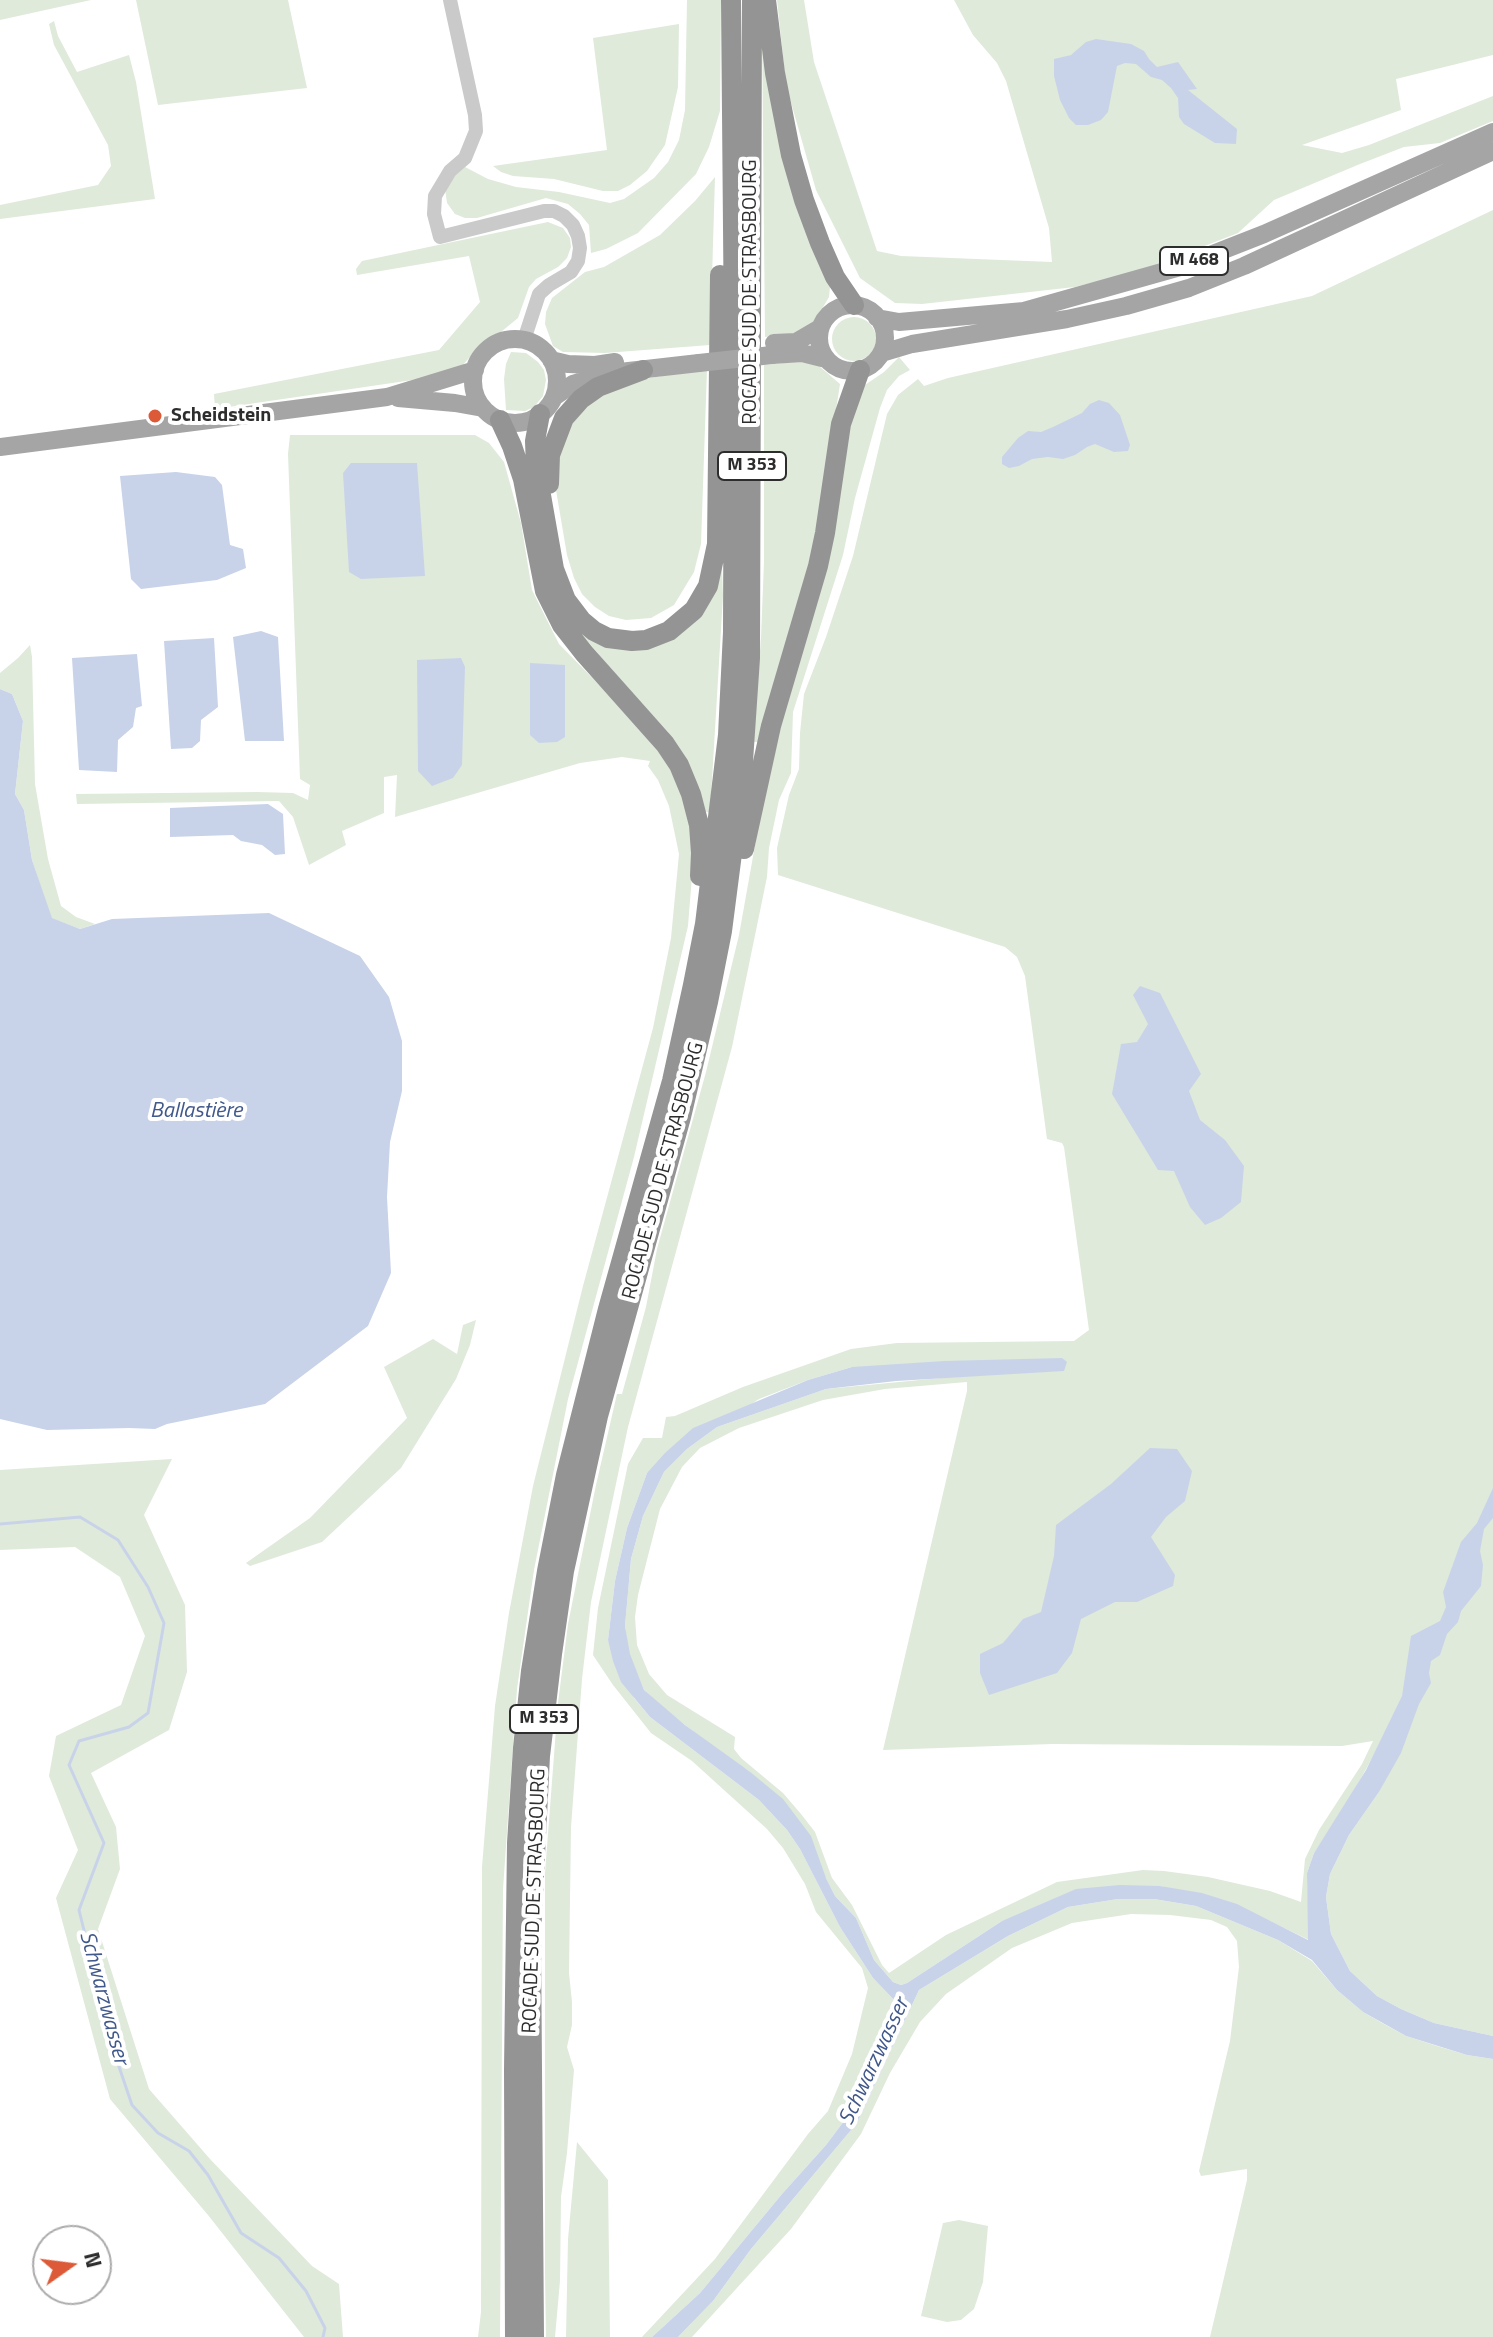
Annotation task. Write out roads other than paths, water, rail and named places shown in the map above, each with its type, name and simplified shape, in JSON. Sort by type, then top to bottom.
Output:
[{"type":"highway","name":"ROCADE SUD DE STRASBOURG","points":[[515,2337],[516,1891],[523,1748],[531,1671],[566,1475],[608,1309],[672,1081],[693,985],[705,924],[728,735],[732,661],[734,341],[731,0]]},
{"type":"highway","name":"ROCADE SUD DE STRASBOURG","points":[[534,2337],[531,1936],[539,1770],[552,1654],[564,1571],[595,1430],[681,1117],[722,931],[742,776],[750,658],[752,0]]},
{"type":"highway","points":[[766,0],[781,111],[800,185],[835,277],[854,305]]},
{"type":"highway","points":[[540,414],[535,441],[536,467],[554,569],[566,600],[594,631],[618,640],[646,640],[669,631],[694,610],[708,586],[718,525],[723,149],[731,66]]},
{"type":"highway","points":[[643,370],[598,387],[581,399],[564,418],[555,437],[548,475],[561,562],[567,580],[588,612],[600,622],[627,631],[644,630],[671,618],[691,595],[701,576],[709,527],[712,444],[719,377]]},
{"type":"highway","points":[[722,931],[749,829],[771,726],[818,566],[841,424],[860,370]]},
{"type":"highway","points":[[492,414],[512,446],[523,479],[545,591],[562,625],[665,744],[679,765],[691,794],[699,825],[701,853],[693,985]]},
{"type":"main road","name":"M 468","points":[[877,318],[899,322],[1024,311],[1180,267],[1264,234],[1493,132]]},
{"type":"main road","name":"M 468","points":[[882,353],[912,344],[1067,319],[1189,288],[1244,266],[1493,151]]},
{"type":"main road","points":[[771,349],[802,353],[826,359],[842,369],[860,370],[869,367],[882,353],[883,328],[877,318],[867,309],[854,305],[833,311],[820,328],[819,339],[826,359]]},
{"type":"main road","points":[[551,360],[595,365],[698,358],[771,349],[796,342],[820,328]]},
{"type":"main road","points":[[492,414],[475,391],[475,370],[481,356],[493,345],[508,340],[524,340],[539,347],[551,360],[557,378],[554,397]]},
{"type":"main road","points":[[387,397],[455,403],[521,422],[540,414],[554,397],[573,384],[589,378],[698,358]]},
{"type":"main road","points":[[0,447],[387,397],[475,370]]},
{"type":"street","points":[[450,0],[476,131],[465,158],[450,171],[435,196],[434,214],[440,237],[554,211],[573,225],[580,248],[578,261],[571,272],[539,294],[524,340]]},
{"type":"water","points":[[1096,39],[1131,44],[1144,51],[1157,67],[1178,62],[1197,89],[1188,90],[1237,129],[1236,144],[1215,143],[1184,124],[1179,117],[1178,98],[1171,88],[1136,64],[1117,66],[1108,112],[1101,120],[1076,125],[1060,100],[1054,76],[1054,59],[1071,55],[1086,42]]},
{"type":"water","points":[[1099,400],[1109,403],[1120,415],[1130,445],[1128,451],[1114,452],[1095,444],[1063,459],[1032,459],[1009,468],[1002,464],[1002,457],[1028,431],[1041,432],[1053,427],[1082,413]]},
{"type":"water","points":[[351,463],[417,463],[425,576],[361,579],[349,572],[343,473]]},
{"type":"water","points":[[176,472],[215,477],[222,485],[230,545],[243,549],[246,568],[217,580],[141,589],[131,579],[120,476]]},
{"type":"water","points":[[261,631],[278,637],[284,741],[245,741],[233,637]]},
{"type":"water","points":[[214,638],[218,707],[201,720],[200,741],[192,748],[171,749],[164,641]]},
{"type":"water","points":[[137,654],[142,706],[136,708],[133,727],[118,740],[117,772],[79,770],[72,658]]},
{"type":"water","points":[[461,658],[465,667],[462,765],[453,778],[432,786],[418,771],[417,660]]},
{"type":"water","points":[[530,663],[565,665],[565,737],[557,742],[539,743],[530,735]]},
{"type":"water","name":"Ballastière","points":[[0,689],[12,694],[23,721],[15,794],[24,810],[32,860],[52,918],[80,929],[112,919],[269,913],[360,956],[389,997],[402,1041],[402,1091],[390,1142],[387,1197],[391,1273],[368,1326],[265,1404],[155,1429],[47,1430],[0,1419]]},
{"type":"water","points":[[268,804],[283,814],[285,854],[275,855],[262,845],[241,841],[233,835],[170,837],[170,808]]},
{"type":"water","points":[[1140,986],[1160,993],[1201,1074],[1189,1091],[1200,1120],[1225,1140],[1244,1166],[1241,1202],[1221,1218],[1205,1225],[1190,1207],[1174,1171],[1158,1170],[1112,1094],[1121,1044],[1137,1042],[1148,1024],[1133,995]]},
{"type":"water","points":[[1062,1358],[1067,1362],[1064,1371],[896,1381],[826,1389],[717,1427],[687,1449],[664,1472],[643,1516],[631,1559],[625,1626],[630,1654],[644,1690],[783,1799],[811,1836],[835,1896],[856,1918],[874,1960],[893,1982],[901,1985],[907,1983],[1002,1921],[1076,1889],[1120,1885],[1160,1886],[1202,1893],[1237,1904],[1308,1940],[1307,1873],[1314,1853],[1366,1770],[1402,1696],[1411,1636],[1440,1621],[1446,1607],[1443,1592],[1461,1542],[1477,1523],[1493,1488],[1493,1518],[1484,1529],[1480,1551],[1483,1565],[1481,1586],[1447,1634],[1440,1655],[1431,1661],[1431,1683],[1419,1704],[1401,1753],[1349,1835],[1330,1874],[1326,1897],[1331,1934],[1350,1971],[1377,1996],[1401,2009],[1434,2023],[1493,2036],[1493,2059],[1467,2055],[1406,2036],[1363,2012],[1337,1990],[1312,1960],[1278,1940],[1196,1906],[1154,1899],[1118,1899],[1068,1907],[1008,1936],[919,1990],[857,2123],[751,2249],[713,2301],[678,2337],[652,2337],[700,2293],[844,2121],[848,2105],[896,2002],[873,1978],[840,1927],[787,1830],[759,1800],[650,1717],[621,1682],[608,1640],[615,1581],[627,1528],[647,1473],[693,1428],[808,1380],[852,1367]]},
{"type":"water","points":[[1150,1448],[1177,1449],[1192,1471],[1185,1501],[1166,1517],[1151,1537],[1175,1575],[1173,1586],[1137,1602],[1115,1602],[1081,1619],[1072,1653],[1057,1673],[989,1695],[980,1673],[980,1654],[1003,1643],[1023,1619],[1041,1612],[1054,1556],[1056,1525],[1111,1484]]},
{"type":"waterway","name":"Schwarzwasser","points":[[0,1524],[80,1517],[118,1540],[148,1587],[164,1623],[148,1713],[129,1727],[79,1741],[69,1765],[104,1843],[79,1910],[113,2049],[132,2105],[158,2133],[189,2151],[208,2175],[241,2233],[279,2258],[306,2291],[325,2328],[323,2337]]},
{"type":"place","name":"Scheidstein","points":[[155,416]]}]
